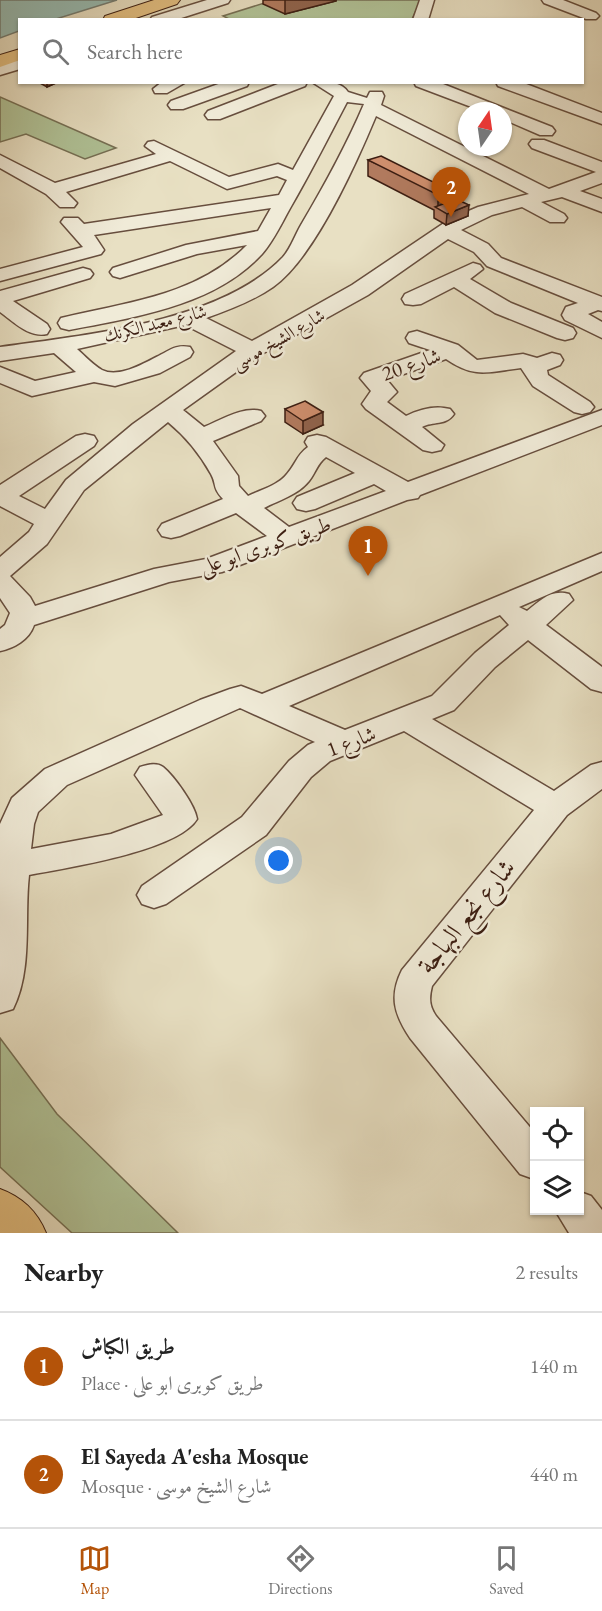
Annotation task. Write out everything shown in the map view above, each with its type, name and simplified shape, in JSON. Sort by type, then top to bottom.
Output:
[{"type":"main road","points":[[131,18],[181,13]]},
{"type":"main road","points":[[142,18],[181,13]]},
{"type":"main road","points":[[0,55],[18,50]]},
{"type":"main road","points":[[0,61],[18,55]]},
{"type":"main road","points":[[0,1211],[22,1233]]},
{"type":"street","points":[[181,13],[223,0]]},
{"type":"street","points":[[421,18],[427,0]]},
{"type":"street","points":[[549,0],[591,16]]},
{"type":"street","points":[[181,13],[240,2]]},
{"type":"street","points":[[0,70],[18,65]]},
{"type":"street","points":[[0,78],[18,73]]},
{"type":"street","points":[[161,88],[172,84]]},
{"type":"street","points":[[177,105],[236,84]]},
{"type":"street","points":[[214,116],[294,84]]},
{"type":"street","points":[[329,84],[360,91],[554,193],[599,213]]},
{"type":"street","points":[[427,84],[474,102]]},
{"type":"street","points":[[509,84],[602,119]]},
{"type":"street","name":"شارع معبد الكرنك","points":[[0,337],[129,311],[188,292],[235,266],[253,251],[264,236],[298,178],[360,91]]},
{"type":"street","name":"شارع معبد الكرنك","points":[[0,354],[59,345],[189,318],[244,295],[272,279],[291,260],[345,168],[360,91]]},
{"type":"street","points":[[246,104],[264,111]]},
{"type":"street","points":[[512,118],[602,168]]},
{"type":"street","points":[[549,137],[602,150]]},
{"type":"street","points":[[154,146],[227,183],[278,170],[298,178]]},
{"type":"street","points":[[53,190],[172,155]]},
{"type":"street","points":[[0,160],[53,190],[95,248],[91,253],[0,276]]},
{"type":"street","name":"شارع الشيخ موسى","points":[[0,571],[38,538],[61,501],[75,485],[142,429],[252,350],[360,290],[446,230],[485,211],[554,193],[602,176]]},
{"type":"street","points":[[73,219],[285,200]]},
{"type":"street","points":[[522,200],[557,218]]},
{"type":"street","points":[[446,230],[481,248],[494,262],[554,286],[596,315],[565,333],[551,346],[549,354],[552,364]]},
{"type":"street","points":[[120,272],[193,249],[264,236]]},
{"type":"street","points":[[413,299],[456,279],[479,265],[486,253]]},
{"type":"street","points":[[0,300],[83,274]]},
{"type":"street","points":[[456,279],[493,303],[525,309],[565,333]]},
{"type":"street","points":[[498,331],[554,286]]},
{"type":"street","points":[[0,300],[39,329]]},
{"type":"street","points":[[474,314],[493,303]]},
{"type":"street","points":[[189,318],[252,350]]},
{"type":"street","points":[[417,339],[450,350],[472,366],[523,361],[552,364]]},
{"type":"street","points":[[59,345],[96,375],[111,378],[128,376],[154,368],[182,352]]},
{"type":"street","name":"شارع 20","points":[[432,445],[406,424],[375,404],[375,400],[385,392],[372,378],[450,350]]},
{"type":"street","points":[[552,364],[537,376],[541,381],[592,412]]},
{"type":"street","points":[[0,374],[32,389],[62,390],[96,375]]},
{"type":"street","points":[[168,410],[187,424],[199,438],[225,477],[226,487],[242,504],[287,538]]},
{"type":"street","name":"طريق كوبرى ابو على","points":[[23,619],[164,575],[212,566],[409,493],[592,412]]},
{"type":"street","points":[[406,424],[427,415],[435,417],[442,414]]},
{"type":"street","points":[[199,438],[253,416]]},
{"type":"street","points":[[50,522],[0,496],[85,441]]},
{"type":"street","points":[[171,530],[291,485],[300,477],[307,460],[321,444],[409,493]]},
{"type":"street","points":[[306,503],[376,474]]},
{"type":"street","points":[[261,706],[602,561]]},
{"type":"street","points":[[0,582],[20,603],[23,619],[18,630],[0,642]]},
{"type":"street","name":"شارع 1","points":[[154,895],[254,826],[309,760],[319,753],[443,703],[484,660],[559,600]]},
{"type":"street","points":[[501,604],[602,682]]},
{"type":"street","points":[[0,998],[7,961],[17,824],[24,806],[56,777],[241,696],[345,743]]},
{"type":"street","points":[[408,719],[555,807]]},
{"type":"street","name":"شارع نجع البهاجة","points":[[530,1156],[423,1027],[413,1012],[410,996],[414,980],[555,807],[602,772]]},
{"type":"street","points":[[14,865],[116,846],[175,823],[181,814],[151,775]]},
{"type":"street","points":[[580,1215],[595,1233]]},
{"type":"green space","points":[[274,0],[421,0],[412,18],[227,18],[223,16]]},
{"type":"green space","points":[[0,97],[116,148],[85,159],[26,134],[0,142]]},
{"type":"green space","points":[[0,1038],[57,1114],[178,1233],[72,1233],[0,1167]]},
{"type":"water","points":[[0,0],[117,0],[59,18],[18,18],[18,31],[0,38]]},
{"type":"building","points":[[381,156],[441,186],[450,184],[459,188],[438,195],[368,160]]},
{"type":"building","points":[[456,199],[469,205],[447,214],[435,207]]},
{"type":"building","points":[[305,401],[323,412],[303,421],[285,409]]},
{"type":"place","name":"El Sayeda A'esha Mosque","points":[[451,217]]},
{"type":"place","name":"طريق الكباش","points":[[368,576]]}]
